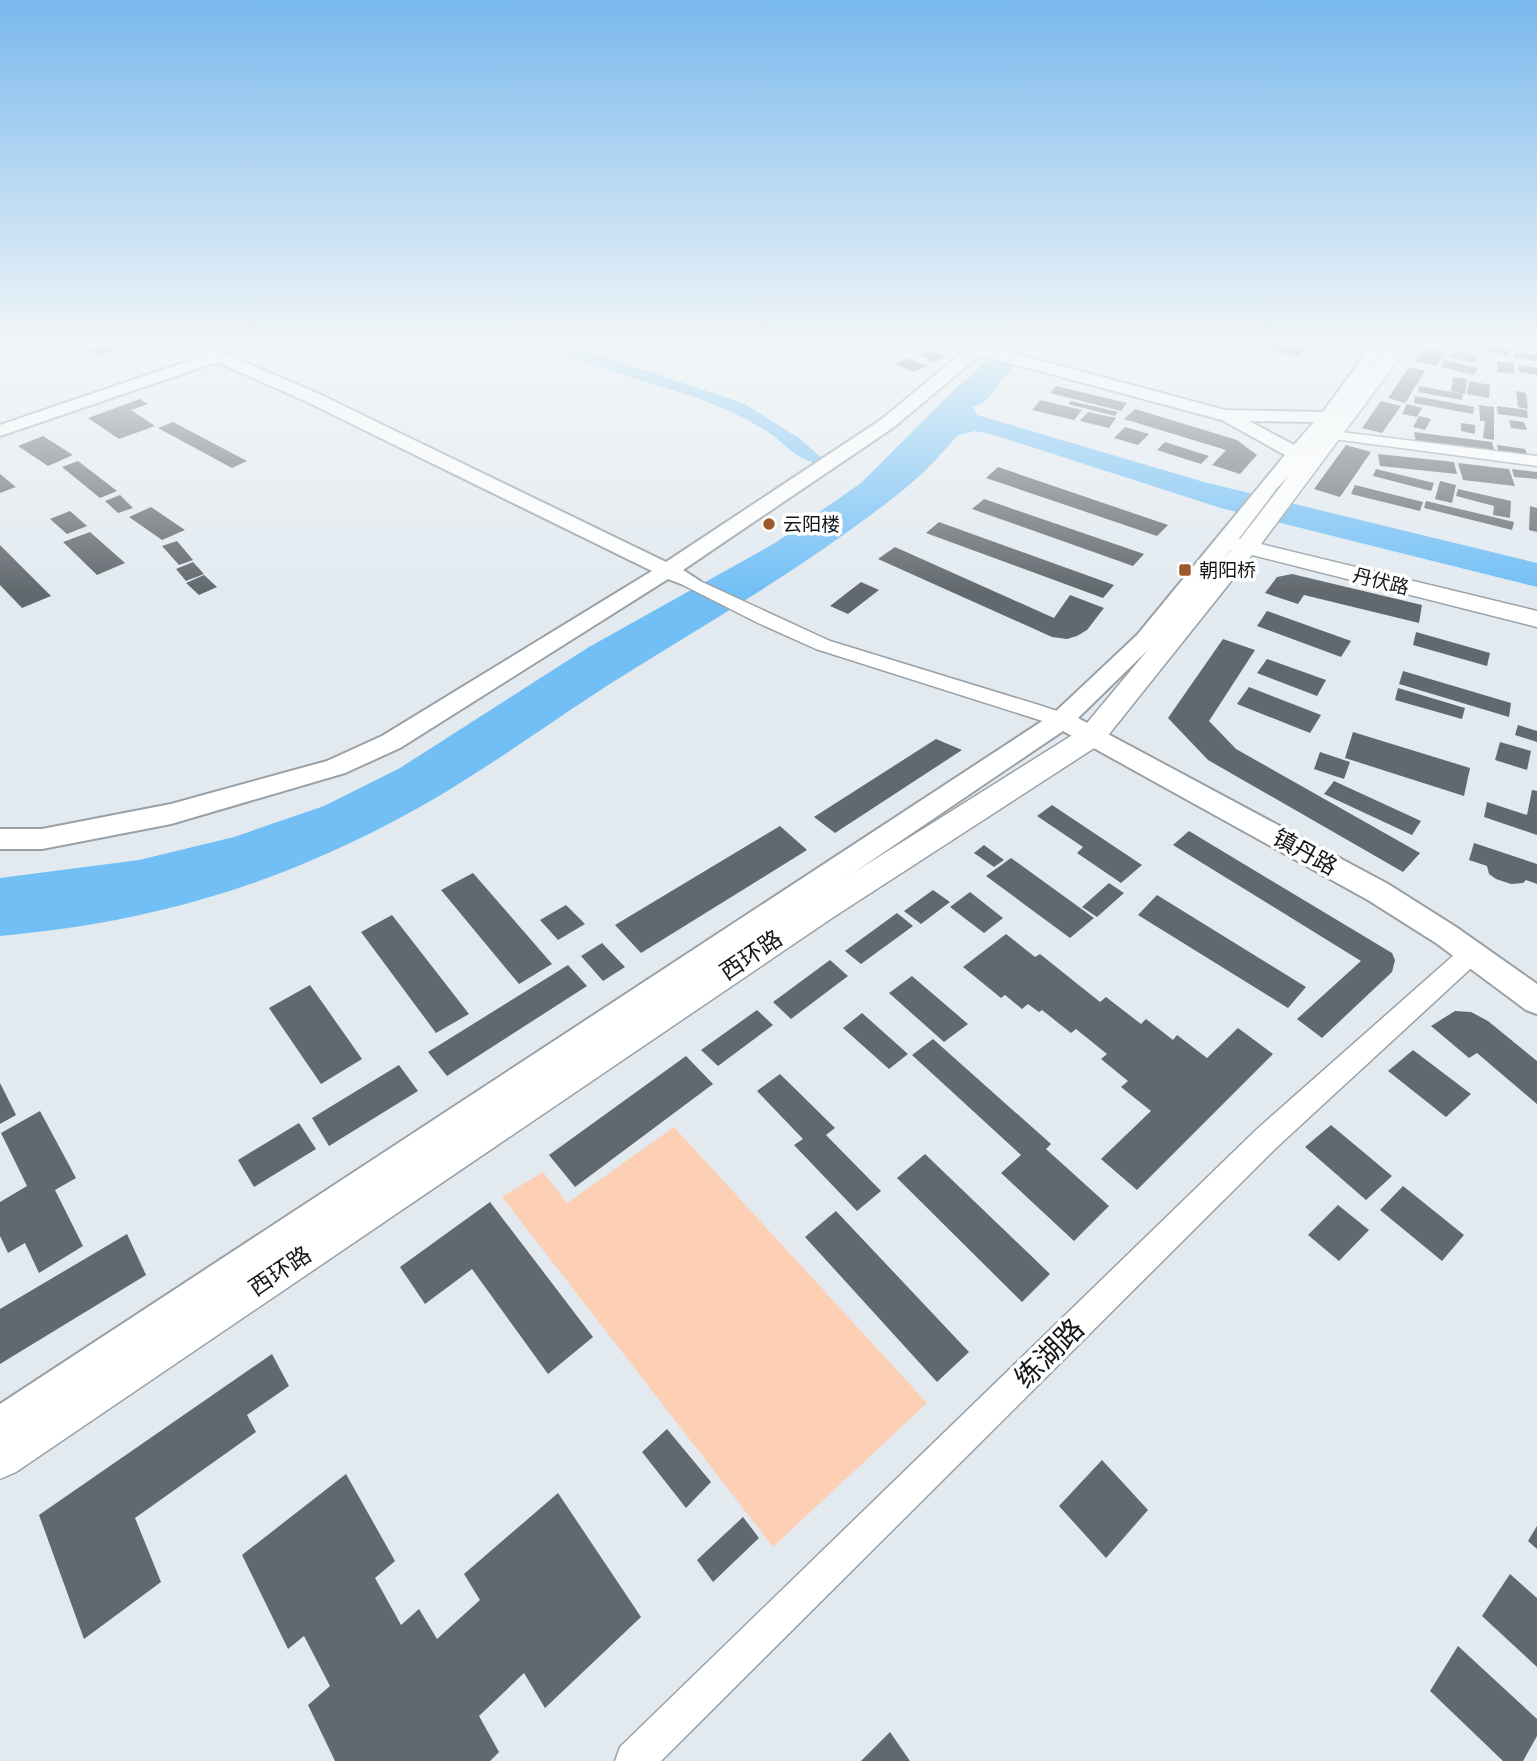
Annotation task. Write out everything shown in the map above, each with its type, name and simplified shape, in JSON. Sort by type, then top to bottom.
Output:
[{"type":"main road","name":"西环路","points":[[1244,533],[1325,428]]},
{"type":"main road","name":"丹伏路","points":[[1244,533],[1537,619]]},
{"type":"main road","name":"西环路","points":[[0,1456],[821,909],[1077,728]]},
{"type":"street","points":[[373,427],[678,576],[760,619],[844,653],[1001,698],[1077,728]]},
{"type":"street","points":[[0,839],[42,839],[170,814],[336,766],[391,742],[678,576],[882,427]]},
{"type":"street","points":[[1247,427],[1298,455]]},
{"type":"street","points":[[1319,427],[1537,461]]},
{"type":"street","name":"西环路","points":[[1280,488],[1298,455],[1325,428]]},
{"type":"street","name":"西环路","points":[[0,1427],[1077,728],[1145,640],[1200,575],[1244,533]]},
{"type":"street","name":"镇丹路","points":[[1077,728],[1378,892],[1472,953],[1537,1001]]},
{"type":"street","name":"练湖路","points":[[634,1761],[1266,1139],[1472,953]]},
{"type":"shaded area","points":[[674,1127],[927,1403],[773,1547],[502,1197],[543,1172],[567,1203]]},
{"type":"water","points":[[759,427],[781,427],[822,458],[816,463],[803,459]]},
{"type":"water","points":[[917,427],[1018,427],[1204,482],[1537,563],[1537,587],[1221,508],[975,431],[958,435],[908,486],[809,559],[608,685],[467,779],[359,839],[310,861],[211,897],[109,921],[0,936],[0,878],[139,860],[234,837],[324,806],[400,768],[589,647],[775,543],[861,483]]},
{"type":"building","points":[[102,427],[152,427],[119,439]]},
{"type":"building","points":[[183,427],[247,461],[232,468],[158,428]]},
{"type":"building","points":[[1125,427],[1149,434],[1138,445],[1114,438]]},
{"type":"building","points":[[1151,427],[1195,427],[1237,440],[1257,455],[1240,474],[1212,465],[1226,450]]},
{"type":"building","points":[[1363,427],[1386,427],[1382,433]]},
{"type":"building","points":[[1461,427],[1475,427],[1475,434],[1461,431]]},
{"type":"building","points":[[1484,427],[1494,427],[1494,440],[1483,438]]},
{"type":"building","points":[[1414,432],[1492,442],[1495,452],[1416,442]]},
{"type":"building","points":[[43,436],[73,455],[48,466],[18,446]]},
{"type":"building","points":[[1165,442],[1209,456],[1201,464],[1157,450]]},
{"type":"building","points":[[1346,445],[1371,452],[1340,497],[1314,489]]},
{"type":"building","points":[[1497,445],[1525,449],[1528,457],[1499,454]]},
{"type":"building","points":[[1378,454],[1454,462],[1457,474],[1380,466]]},
{"type":"building","points":[[78,461],[117,491],[100,498],[62,467]]},
{"type":"building","points":[[1458,463],[1509,469],[1515,486],[1463,480]]},
{"type":"building","points":[[998,467],[1168,525],[1157,536],[986,478]]},
{"type":"building","points":[[1376,469],[1434,483],[1431,491],[1373,476]]},
{"type":"building","points":[[1512,469],[1537,472],[1537,479],[1514,477]]},
{"type":"building","points":[[0,474],[16,487],[0,493]]},
{"type":"building","points":[[1440,481],[1456,485],[1452,503],[1435,499]]},
{"type":"building","points":[[1355,485],[1423,502],[1420,511],[1351,494]]},
{"type":"building","points":[[1458,489],[1511,501],[1510,518],[1493,515],[1494,506],[1456,496]]},
{"type":"building","points":[[120,495],[133,508],[118,513],[105,501]]},
{"type":"building","points":[[984,499],[1144,554],[1133,566],[972,509]]},
{"type":"building","points":[[1426,501],[1514,522],[1512,530],[1424,508]]},
{"type":"building","points":[[1530,506],[1537,508],[1537,532],[1529,530]]},
{"type":"building","points":[[151,507],[185,530],[162,540],[129,517]]},
{"type":"building","points":[[70,511],[87,526],[67,534],[50,519]]},
{"type":"building","points":[[939,522],[1114,585],[1103,598],[926,533]]},
{"type":"building","points":[[90,532],[125,563],[97,575],[63,542]]},
{"type":"building","points":[[177,541],[193,560],[179,565],[162,546]]},
{"type":"building","points":[[0,545],[51,596],[22,608],[0,585]]},
{"type":"building","points":[[895,547],[1054,618],[1070,595],[1104,608],[1087,630],[1077,636],[1067,639],[1052,637],[878,559]]},
{"type":"building","points":[[193,562],[204,574],[186,581],[176,569]]},
{"type":"building","points":[[1292,574],[1422,605],[1419,623],[1304,595],[1298,604],[1265,593],[1277,577]]},
{"type":"building","points":[[204,575],[217,587],[199,595],[186,583]]},
{"type":"building","points":[[861,582],[879,590],[848,614],[830,606]]},
{"type":"building","points":[[1267,611],[1351,641],[1341,657],[1257,626]]},
{"type":"building","points":[[1416,632],[1490,653],[1487,666],[1413,645]]},
{"type":"building","points":[[1223,639],[1255,650],[1209,721],[1236,749],[1420,853],[1403,872],[1208,760],[1168,718]]},
{"type":"building","points":[[1267,659],[1326,680],[1317,696],[1257,673]]},
{"type":"building","points":[[1403,671],[1511,703],[1509,717],[1399,684]]},
{"type":"building","points":[[1249,687],[1321,715],[1310,733],[1237,704]]},
{"type":"building","points":[[1398,688],[1465,708],[1462,719],[1395,700]]},
{"type":"building","points":[[1518,725],[1537,731],[1537,742],[1515,735]]},
{"type":"building","points":[[1353,732],[1470,768],[1464,796],[1345,758]]},
{"type":"building","points":[[936,739],[962,750],[835,833],[814,817]]},
{"type":"building","points":[[1500,742],[1531,751],[1527,770],[1495,760]]},
{"type":"building","points":[[1320,752],[1350,762],[1344,779],[1314,769]]},
{"type":"building","points":[[1334,781],[1421,821],[1412,835],[1324,794]]},
{"type":"building","points":[[1532,790],[1537,791],[1537,835],[1484,817],[1487,802],[1527,815]]},
{"type":"building","points":[[1052,805],[1142,865],[1121,883],[1077,853],[1083,847],[1037,816]]},
{"type":"building","points":[[780,826],[807,850],[641,953],[615,925]]},
{"type":"building","points":[[1189,831],[1392,953],[1395,960],[1392,972],[1322,1038],[1297,1019],[1361,961],[1173,845]]},
{"type":"building","points":[[1474,843],[1537,864],[1537,884],[1526,880],[1523,883],[1511,884],[1496,879],[1489,874],[1487,866],[1469,860]]},
{"type":"building","points":[[984,845],[1004,860],[994,867],[974,853]]},
{"type":"building","points":[[1011,858],[1094,918],[1070,938],[986,876]]},
{"type":"building","points":[[473,873],[552,964],[519,984],[441,890]]},
{"type":"building","points":[[1109,883],[1124,893],[1097,917],[1082,907]]},
{"type":"building","points":[[933,890],[950,902],[921,924],[904,911]]},
{"type":"building","points":[[970,892],[1003,918],[984,933],[950,907]]},
{"type":"building","points":[[1157,895],[1306,987],[1288,1008],[1138,915]]},
{"type":"building","points":[[566,905],[585,924],[558,940],[540,920]]},
{"type":"building","points":[[897,913],[913,926],[861,964],[845,951]]},
{"type":"building","points":[[392,915],[469,1014],[436,1033],[361,932]]},
{"type":"building","points":[[1006,934],[1035,957],[1040,954],[1100,1002],[1106,997],[1141,1024],[1146,1019],[1173,1040],[1177,1035],[1207,1058],[1238,1028],[1273,1054],[1137,1190],[1101,1159],[1151,1111],[1121,1087],[1128,1081],[1101,1059],[1107,1054],[1076,1029],[1071,1033],[1042,1010],[1039,1012],[1028,1004],[1022,1009],[1005,995],[1001,998],[963,967]]},
{"type":"building","points":[[602,943],[625,967],[603,981],[581,956]]},
{"type":"building","points":[[830,960],[848,976],[791,1019],[773,1002]]},
{"type":"building","points":[[568,965],[587,986],[447,1076],[428,1052]]},
{"type":"building","points":[[912,976],[968,1024],[944,1042],[889,993]]},
{"type":"building","points":[[310,985],[362,1059],[321,1084],[269,1008]]},
{"type":"building","points":[[757,1010],[773,1025],[718,1066],[701,1050]]},
{"type":"building","points":[[1455,1011],[1471,1012],[1488,1021],[1537,1061],[1537,1104],[1477,1053],[1469,1058],[1431,1026]]},
{"type":"building","points":[[862,1013],[908,1054],[889,1069],[843,1028]]},
{"type":"building","points":[[933,1039],[1051,1144],[1046,1149],[1109,1206],[1074,1241],[1001,1173],[1021,1155],[912,1055]]},
{"type":"building","points":[[1413,1050],[1471,1094],[1446,1117],[1388,1071]]},
{"type":"building","points":[[686,1056],[713,1084],[575,1187],[549,1155]]},
{"type":"building","points":[[399,1065],[418,1091],[329,1146],[312,1118]]},
{"type":"building","points":[[780,1074],[835,1128],[826,1135],[881,1191],[857,1211],[794,1145],[803,1139],[757,1091]]},
{"type":"building","points":[[0,1083],[16,1115],[0,1124]]},
{"type":"building","points":[[40,1111],[76,1178],[55,1190],[83,1246],[39,1273],[25,1243],[8,1253],[0,1236],[0,1202],[27,1186],[1,1133]]},
{"type":"building","points":[[299,1123],[316,1149],[254,1187],[238,1160]]},
{"type":"building","points":[[1331,1125],[1392,1176],[1366,1200],[1305,1147]]},
{"type":"building","points":[[925,1154],[1050,1274],[1022,1302],[897,1178]]},
{"type":"building","points":[[1403,1186],[1464,1235],[1442,1261],[1380,1210]]},
{"type":"building","points":[[490,1202],[593,1337],[548,1374],[472,1269],[425,1304],[400,1267]]},
{"type":"building","points":[[1338,1205],[1369,1230],[1339,1261],[1308,1235]]},
{"type":"building","points":[[836,1211],[969,1352],[937,1382],[805,1237]]},
{"type":"building","points":[[127,1234],[146,1275],[0,1364],[0,1309]]},
{"type":"building","points":[[272,1354],[289,1386],[247,1415],[256,1432],[135,1518],[161,1582],[84,1639],[39,1515]]},
{"type":"building","points":[[667,1429],[711,1482],[686,1508],[642,1452]]},
{"type":"building","points":[[1102,1460],[1148,1510],[1106,1558],[1059,1506]]},
{"type":"building","points":[[346,1474],[395,1561],[375,1578],[401,1625],[419,1609],[437,1639],[480,1600],[464,1574],[558,1493],[641,1617],[545,1708],[524,1673],[479,1716],[499,1752],[490,1761],[335,1761],[308,1705],[330,1686],[304,1636],[288,1649],[242,1555]]},
{"type":"building","points":[[743,1517],[759,1538],[713,1582],[697,1560]]},
{"type":"building","points":[[1537,1526],[1537,1549],[1528,1541]]},
{"type":"building","points":[[1510,1574],[1537,1598],[1537,1667],[1482,1616]]},
{"type":"building","points":[[1458,1646],[1537,1719],[1537,1736],[1523,1761],[1503,1761],[1430,1691]]},
{"type":"building","points":[[890,1732],[910,1761],[861,1761]]},
{"type":"place","name":"云阳楼","points":[[769,524]]},
{"type":"place","name":"朝阳桥","points":[[1185,570]]}]
